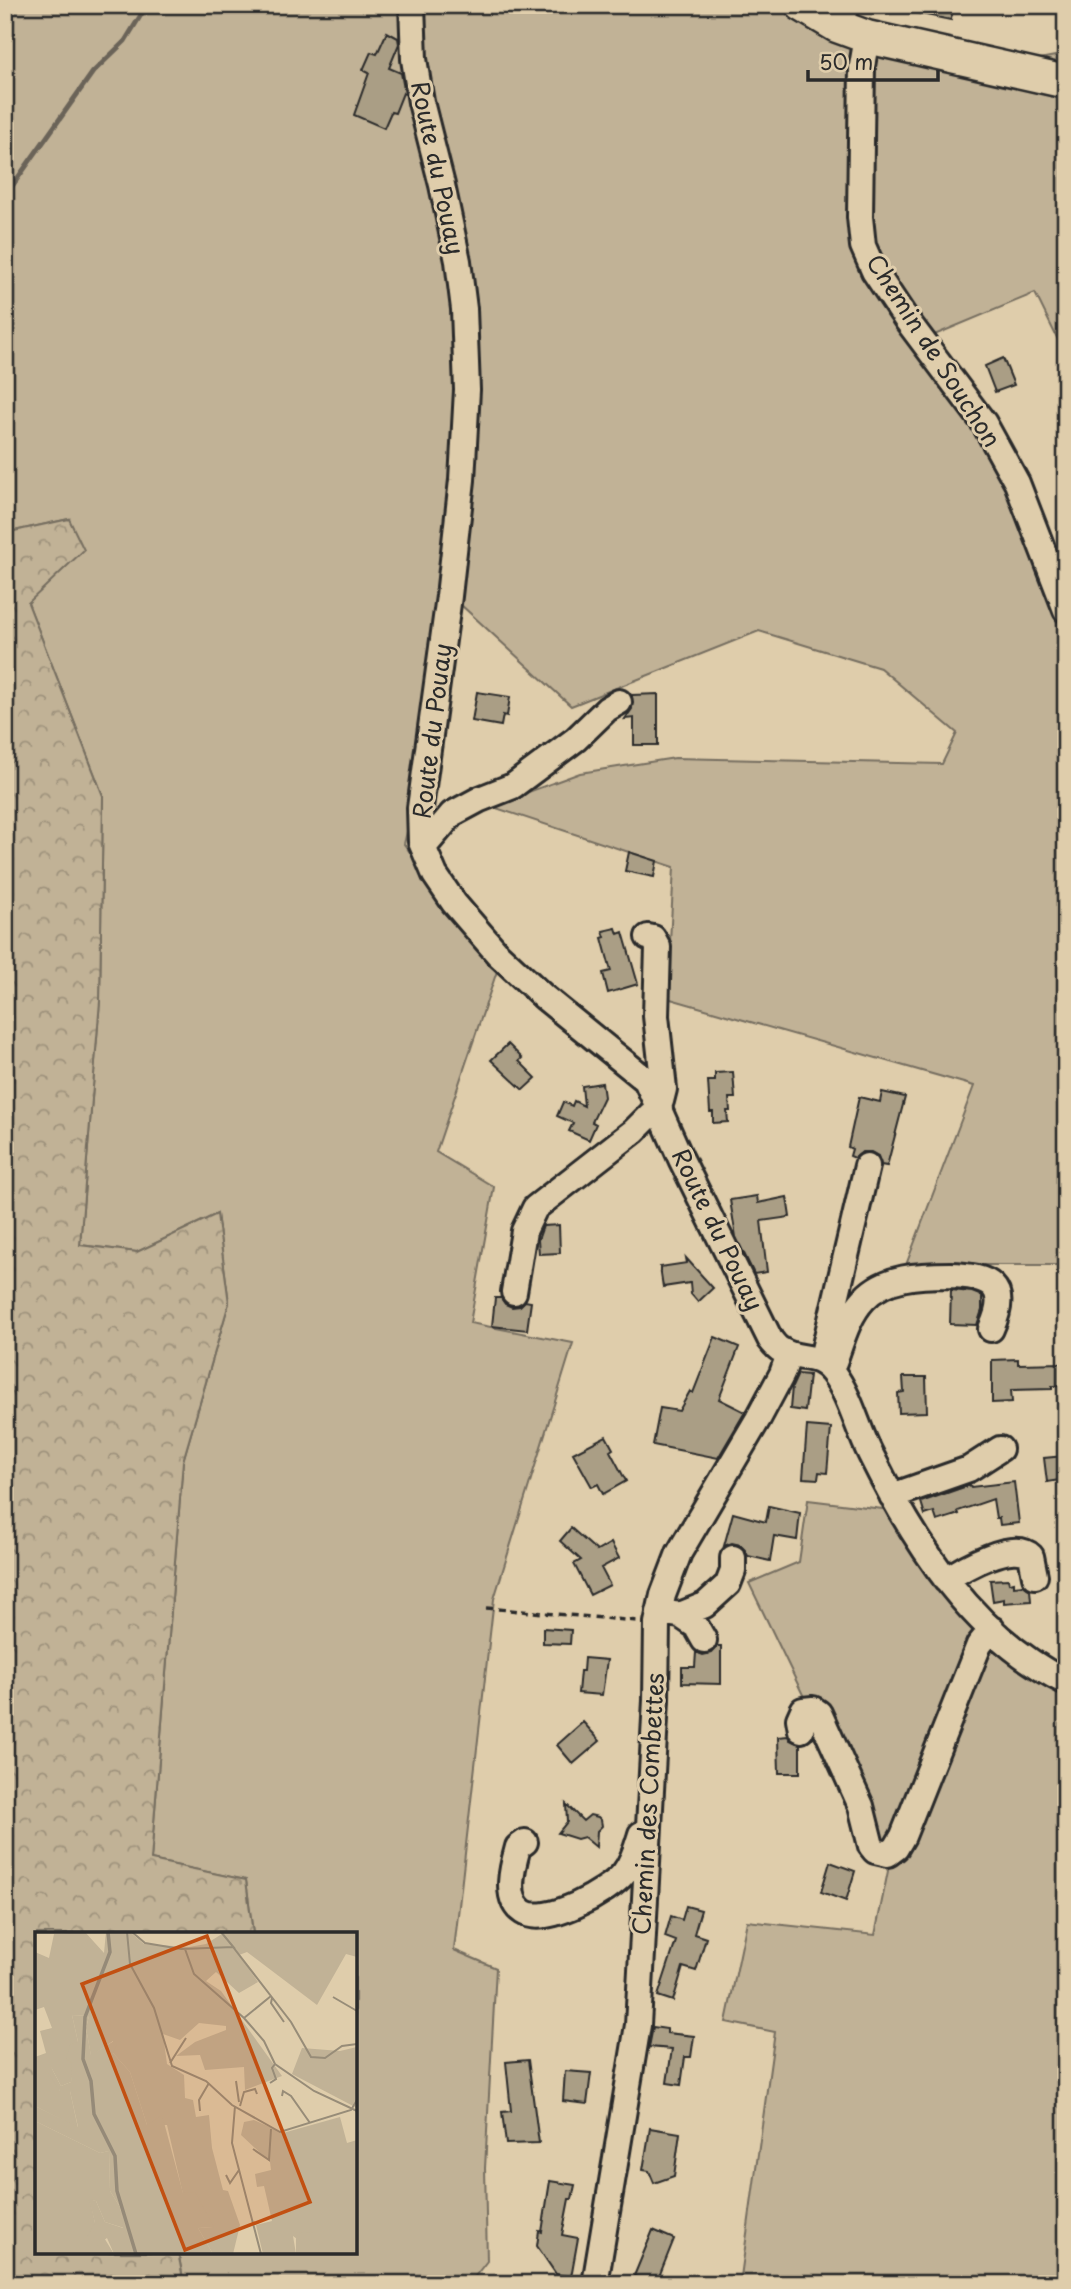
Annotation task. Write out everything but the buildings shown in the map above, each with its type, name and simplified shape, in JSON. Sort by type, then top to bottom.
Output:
[{"type":"main road","points":[[802,5],[842,15],[867,37],[1066,82]]},
{"type":"street","name":"Route du Pouay","points":[[412,5],[414,59],[421,102],[443,185],[458,261],[464,309],[467,390],[462,480],[420,808],[421,842],[435,875],[454,903],[498,954],[544,997],[646,1080],[681,1159],[770,1339],[779,1350],[789,1354]]},
{"type":"street","name":"Chemin de Souchon","points":[[867,37],[862,66],[860,216],[863,246],[874,271],[906,319],[984,423],[1057,565],[1066,610]]},
{"type":"street","points":[[424,847],[452,814],[513,786],[576,739],[607,709],[619,702]]},
{"type":"street","points":[[514,1292],[524,1231],[535,1208],[634,1131],[661,1101],[664,1089],[656,1016],[658,947],[653,938],[648,937]]},
{"type":"street","points":[[867,1166],[825,1364],[842,1387],[870,1453],[911,1531],[946,1580],[992,1629],[1023,1655],[1066,1682]]},
{"type":"street","points":[[789,1354],[825,1364],[834,1362],[853,1311],[865,1297],[881,1285],[930,1275],[975,1276],[987,1280],[996,1289],[999,1299],[997,1317],[991,1329]]},
{"type":"street","name":"Chemin des Combettes","points":[[595,2284],[638,2025],[649,1824],[669,1576],[679,1553],[758,1419],[782,1374],[789,1354]]},
{"type":"street","points":[[892,1496],[969,1469],[1000,1449]]},
{"type":"street","points":[[946,1580],[969,1565],[1022,1549],[1031,1556],[1035,1576]]},
{"type":"street","points":[[665,1617],[705,1605],[732,1577],[733,1558]]},
{"type":"street","points":[[665,1617],[696,1626],[704,1640]]},
{"type":"street","points":[[801,1730],[799,1720],[803,1710],[813,1709],[819,1713],[861,1806],[871,1846],[888,1854],[896,1848],[903,1836],[979,1645],[992,1629]]},
{"type":"street","points":[[524,1842],[518,1847],[511,1884],[516,1902],[522,1911],[528,1914],[543,1914],[578,1906],[615,1882],[629,1866],[644,1826],[649,1824]]},
{"type":"path","points":[[486,1608],[665,1617]]},
{"type":"green space","points":[[5,5],[828,5],[899,34],[1034,60],[1066,54],[1066,356],[1035,293],[932,336],[1012,456],[1066,656],[1066,1265],[906,1265],[974,1086],[667,998],[674,867],[490,806],[580,773],[675,758],[942,764],[957,733],[880,668],[759,631],[571,706],[461,605],[404,844],[497,971],[436,1152],[494,1187],[470,1323],[573,1343],[494,1599],[454,1950],[496,1968],[485,2168],[487,2261],[469,2284],[184,2284],[178,2254],[357,2254],[357,1932],[253,1932],[246,1880],[151,1860],[183,1461],[229,1303],[217,1214],[137,1252],[80,1245],[100,1001],[103,796],[28,603],[69,519],[5,533]]},
{"type":"green space","points":[[69,519],[84,550],[28,603],[103,796],[100,1001],[80,1245],[137,1252],[217,1214],[229,1303],[183,1461],[151,1860],[246,1880],[253,1932],[35,1932],[35,2254],[178,2254],[184,2284],[5,2284],[5,533]]},
{"type":"green space","points":[[808,1500],[891,1510],[1066,1690],[1066,2284],[740,2284],[775,2032],[726,2022],[747,1921],[875,1935],[888,1871],[749,1583],[799,1562]]},
{"type":"waterway","points":[[5,196],[93,72],[125,41],[147,5]]}]
